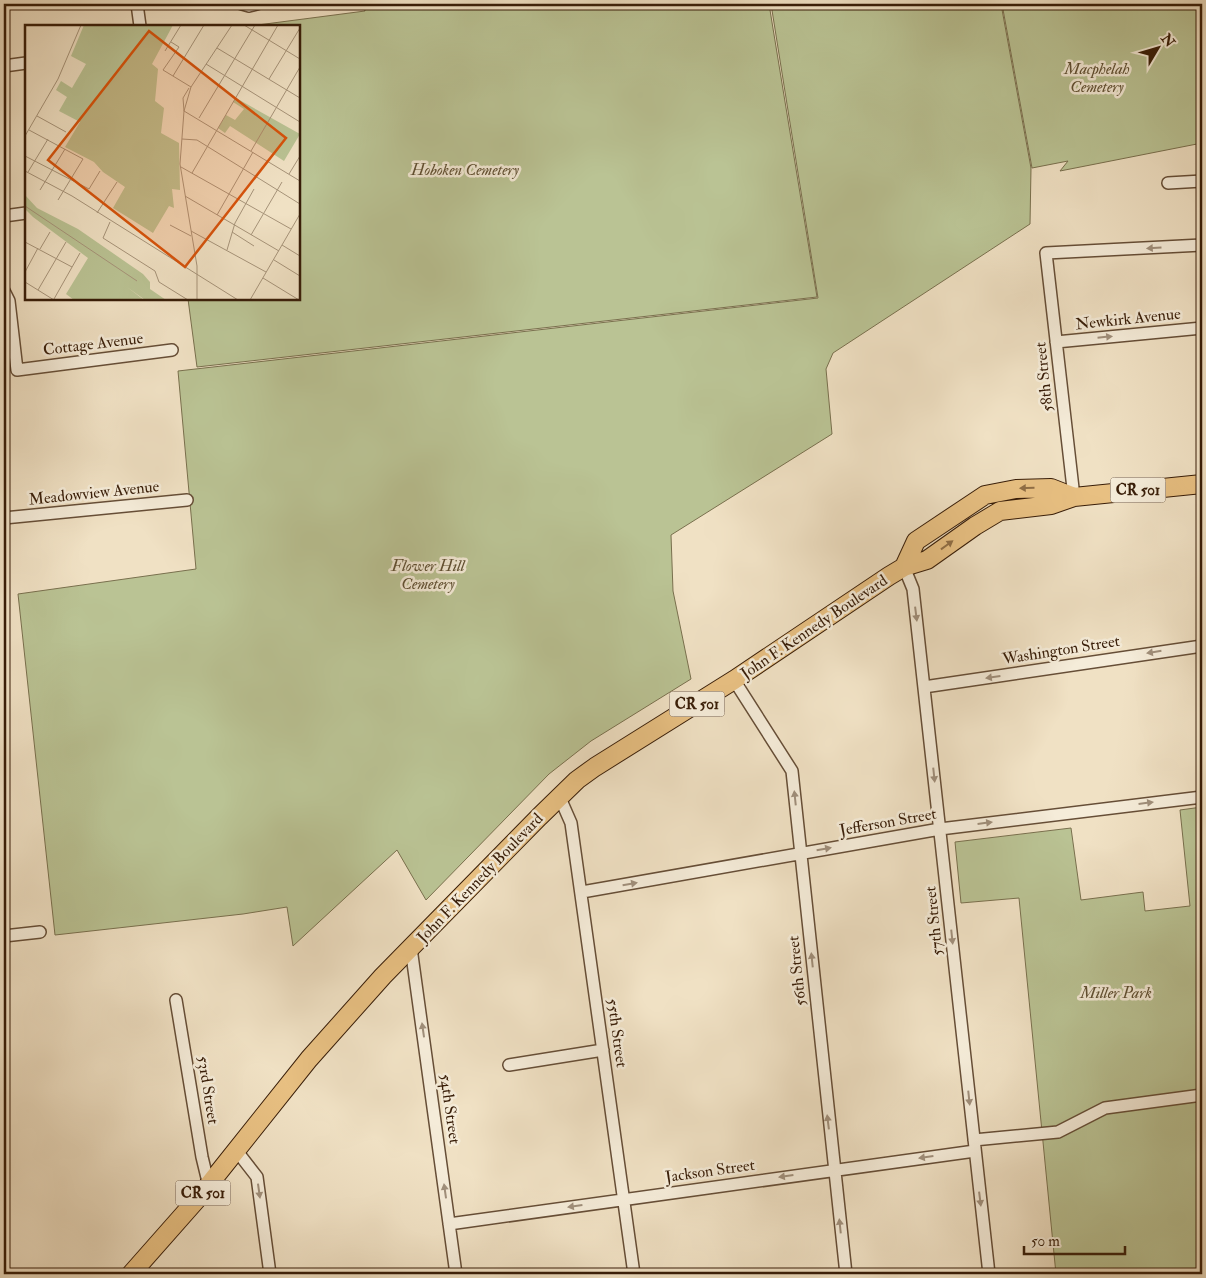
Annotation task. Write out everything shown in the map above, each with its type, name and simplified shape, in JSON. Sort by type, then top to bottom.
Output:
[{"type":"main road","name":"John F. Kennedy Boulevard","points":[[131,1274],[209,1186],[236,1150],[382,976],[560,798],[595,767],[734,680],[904,567],[927,560],[974,526],[1000,511],[1051,505],[1074,497],[1202,484]]},
{"type":"street","points":[[137,4],[140,25]]},
{"type":"street","points":[[242,4],[249,6],[257,4]]},
{"type":"street","points":[[4,66],[25,62]]},
{"type":"street","points":[[1168,183],[1202,181]]},
{"type":"street","points":[[4,216],[25,213]]},
{"type":"street","name":"58th Street","points":[[1074,497],[1046,254],[1202,245]]},
{"type":"street","name":"Cottage Avenue","points":[[4,291],[9,301],[17,370],[172,350]]},
{"type":"street","name":"Newkirk Avenue","points":[[1056,342],[1202,328]]},
{"type":"street","name":"Meadowview Avenue","points":[[4,518],[187,500]]},
{"type":"street","name":"57th Street","points":[[904,567],[913,589],[989,1274]]},
{"type":"street","name":"Washington Street","points":[[924,687],[1202,646]]},
{"type":"street","name":"56th Street","points":[[734,680],[792,771],[846,1274]]},
{"type":"street","name":"Jefferson Street","points":[[582,892],[940,829],[1202,797]]},
{"type":"street","name":"55th Street","points":[[560,798],[571,823],[582,892],[634,1274]]},
{"type":"street","points":[[4,936],[40,932]]},
{"type":"street","name":"54th Street","points":[[411,948],[456,1274]]},
{"type":"street","name":"53rd Street","points":[[176,1000],[202,1157],[209,1186]]},
{"type":"street","points":[[509,1065],[603,1050]]},
{"type":"street","name":"Jackson Street","points":[[449,1224],[834,1170],[1058,1132],[1105,1108],[1202,1095]]},
{"type":"street","points":[[236,1150],[257,1176],[270,1274]]},
{"type":"green space","name":"Hoboken Cemetery","points":[[364,4],[769,4],[817,297],[197,367],[188,300],[300,300],[300,25],[258,25],[365,11]]},
{"type":"green space","name":"Flower Hill Cemetery","points":[[771,4],[1001,4],[1031,168],[1030,224],[833,353],[826,369],[832,434],[671,535],[673,591],[691,679],[591,741],[549,774],[426,900],[397,850],[293,946],[287,907],[243,914],[55,935],[18,594],[196,569],[178,371],[818,298]]},
{"type":"green space","name":"Macphelah Cemetery","points":[[1002,4],[1202,4],[1202,143],[1060,171],[1068,161],[1032,168]]},
{"type":"green space","name":"Miller Park","points":[[1202,807],[1202,1274],[1056,1274],[1019,898],[961,903],[955,842],[1071,828],[1081,900],[1143,892],[1145,911],[1190,906],[1180,810]]}]
